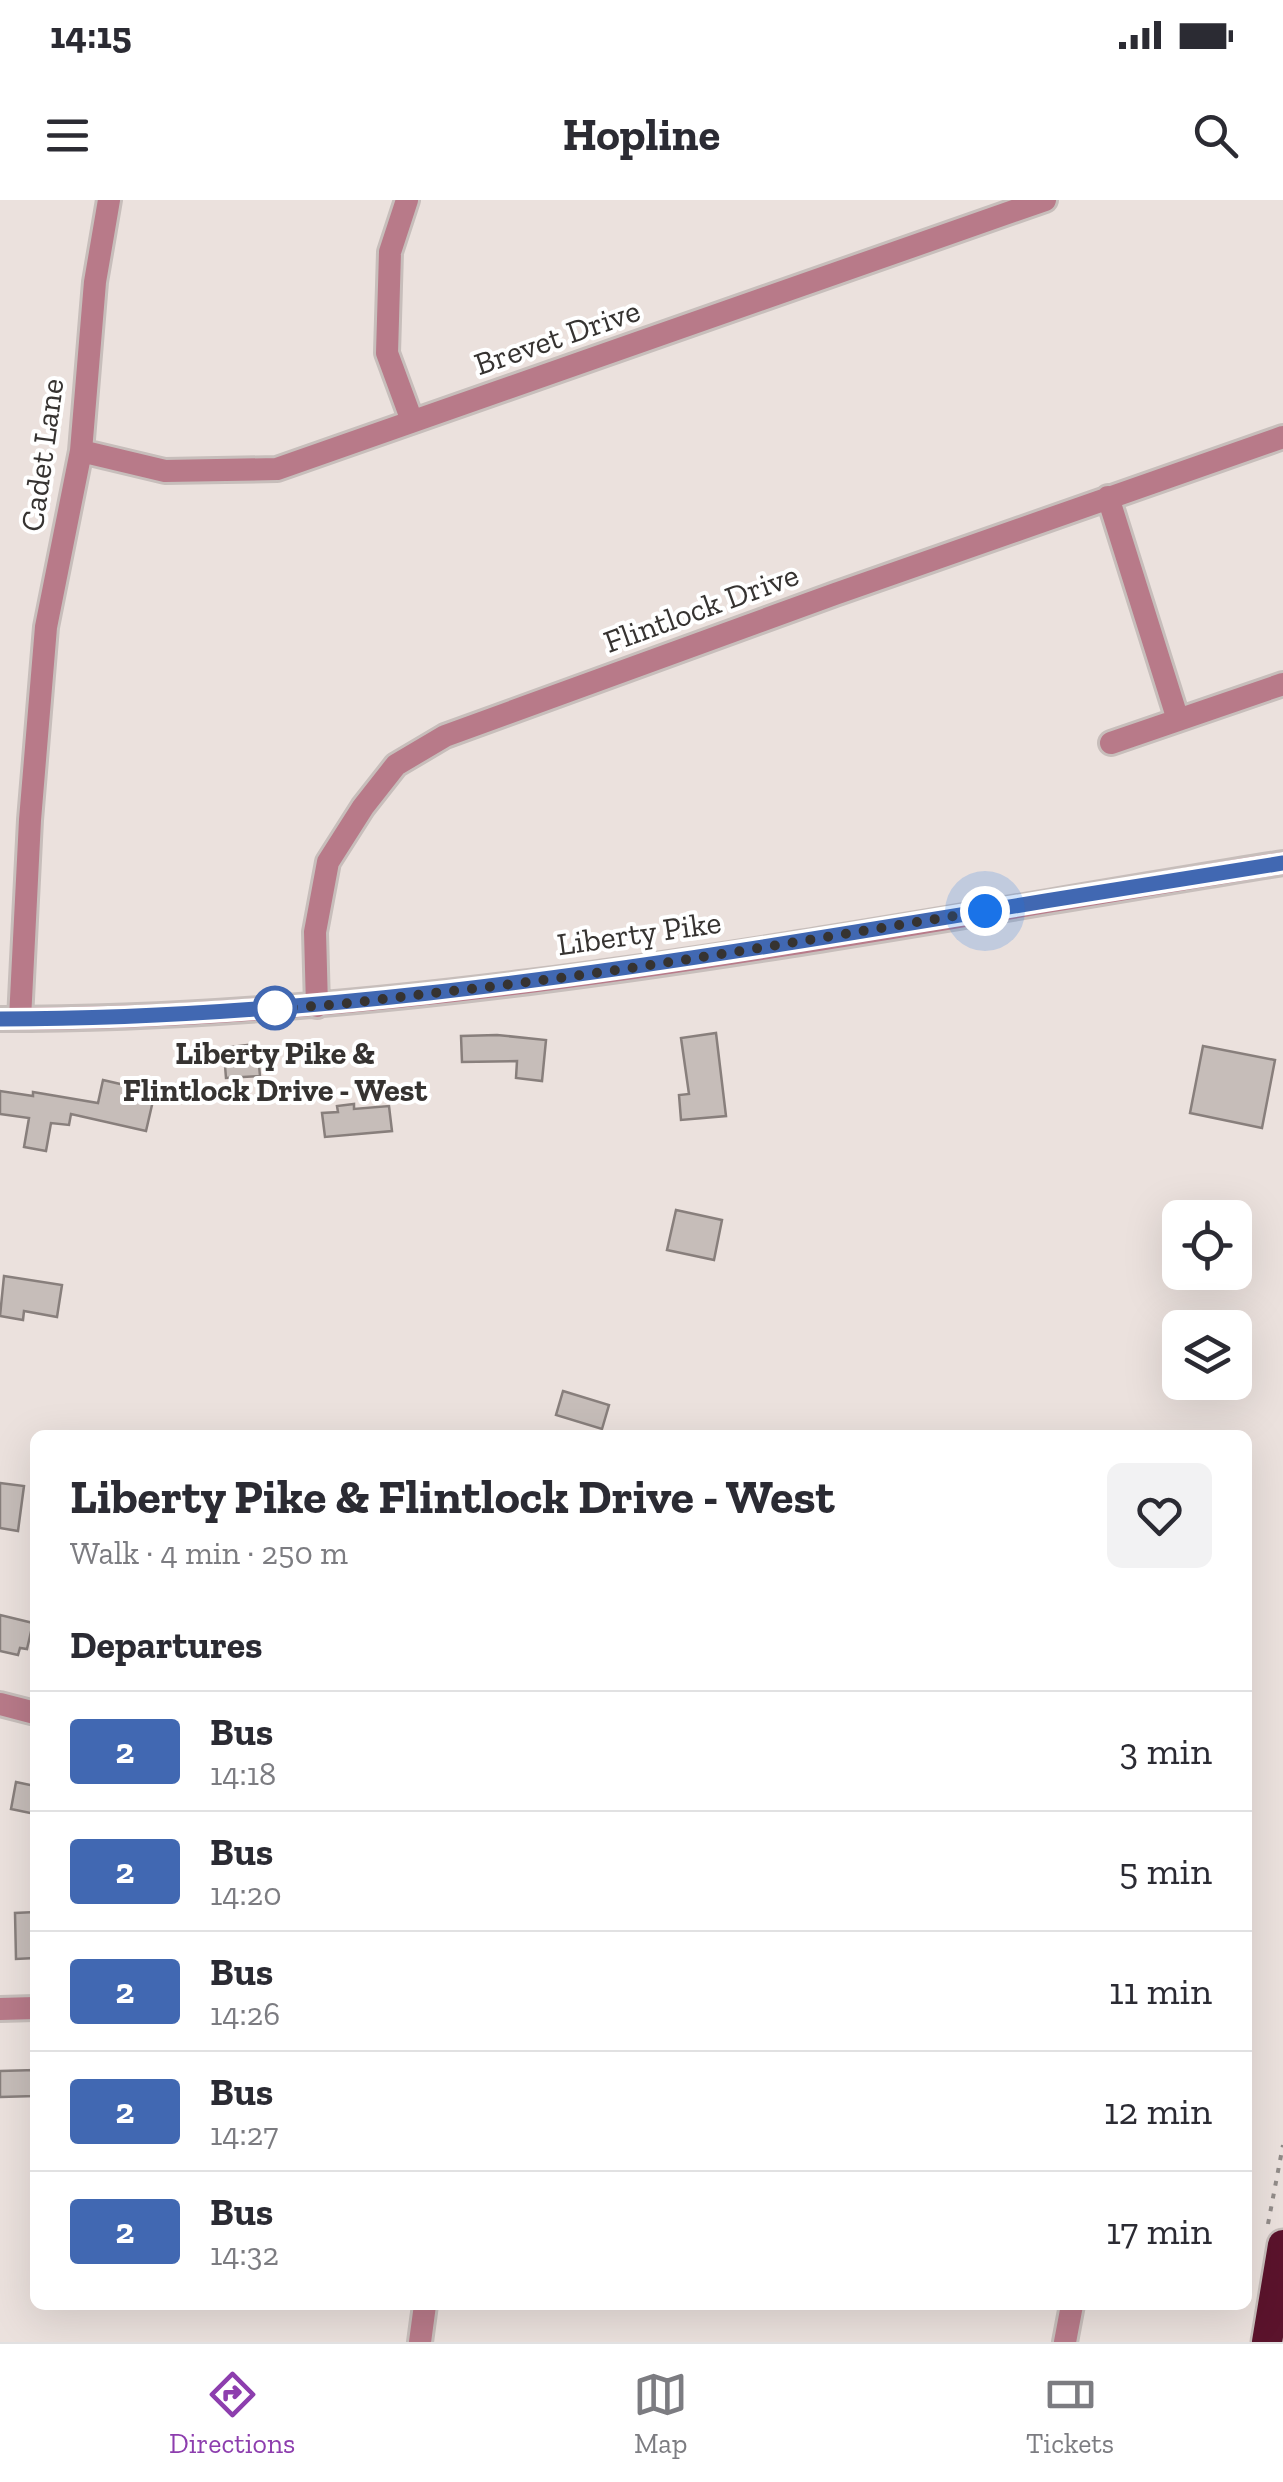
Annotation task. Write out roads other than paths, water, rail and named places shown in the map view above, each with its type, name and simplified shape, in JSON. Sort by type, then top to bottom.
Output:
[{"type":"highway","points":[[1266,2342],[1283,2245]]},
{"type":"street","name":"Cadet Lane","points":[[10,1019],[46,627],[81,452],[95,282],[109,200]]},
{"type":"street","points":[[407,200],[390,252],[388,352],[412,421]]},
{"type":"street","name":"Brevet Drive","points":[[81,452],[165,471],[277,469],[1045,200]]},
{"type":"street","name":"Flintlock Drive","points":[[317,1006],[315,932],[328,862],[396,765],[445,736],[1283,437]]},
{"type":"street","points":[[1108,497],[1178,720]]},
{"type":"street","points":[[1111,743],[1283,684]]},
{"type":"street","name":"Liberty Pike","points":[[10,1019],[317,1006],[494,987],[642,967],[1283,863]]},
{"type":"street","points":[[0,1704],[30,1712]]},
{"type":"street","points":[[0,2009],[30,2008]]},
{"type":"street","points":[[420,2342],[424,2310]]},
{"type":"street","points":[[1066,2342],[1071,2310]]},
{"type":"place","name":"Liberty Pike & Flintlock Drive - West","points":[[275,1008]]}]
